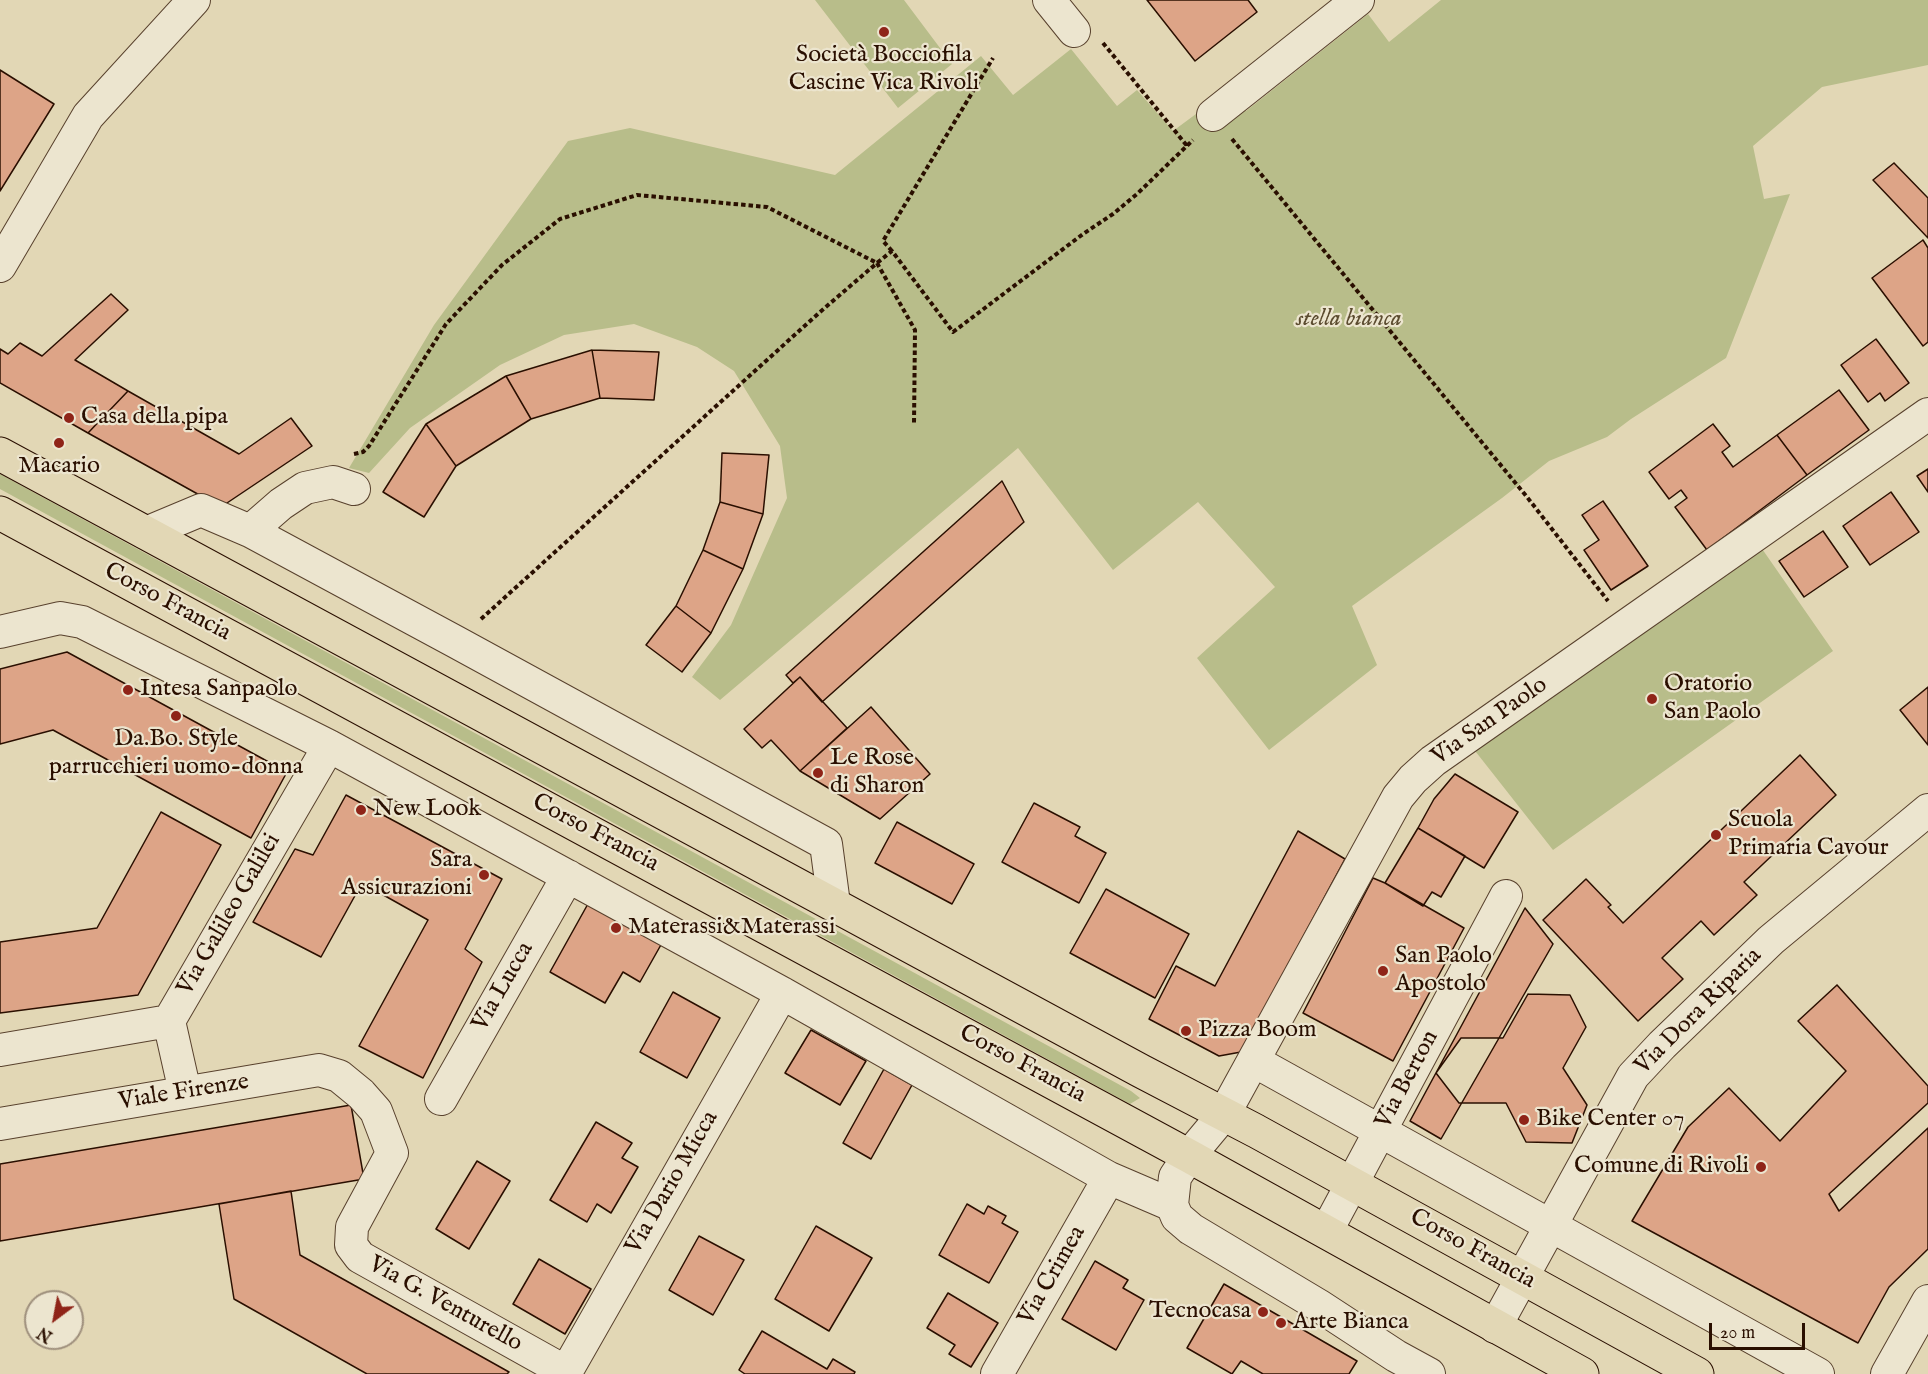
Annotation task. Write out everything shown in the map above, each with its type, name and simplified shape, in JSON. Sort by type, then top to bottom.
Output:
[{"type":"main road","name":"Corso Francia","points":[[0,454],[1224,1114],[1697,1374]]},
{"type":"main road","name":"Corso Francia","points":[[0,513],[1190,1156],[1582,1374]]},
{"type":"street","points":[[0,266],[88,116],[194,0]]},
{"type":"street","points":[[1049,0],[1074,32]]},
{"type":"street","points":[[1213,115],[1358,0]]},
{"type":"street","name":"Via San Paolo","points":[[1190,1156],[1224,1114],[1398,797],[1413,779],[1433,761],[1928,414]]},
{"type":"street","points":[[250,531],[281,504],[305,488],[333,482],[354,489]]},
{"type":"street","points":[[146,533],[201,510],[250,531],[456,642],[826,844],[834,904]]},
{"type":"street","name":"Corso Francia","points":[[0,632],[60,618],[82,622],[329,746],[782,993],[1109,1178],[1172,1205],[1177,1217],[1191,1229],[1318,1305],[1390,1365],[1429,1374]]},
{"type":"street","name":"Via Galileo Galilei","points":[[185,1092],[169,1021],[329,746]]},
{"type":"street","name":"Via Dora Riparia","points":[[1495,1327],[1633,1077],[1771,940],[1928,810]]},
{"type":"street","name":"Via Lucca","points":[[441,1099],[568,876]]},
{"type":"street","name":"Via Berton","points":[[1326,1232],[1506,896]]},
{"type":"street","name":"Via Dario Micca","points":[[566,1373],[782,993]]},
{"type":"street","points":[[0,1050],[169,1021]]},
{"type":"street","points":[[1254,1061],[1818,1374]]},
{"type":"street","name":"Viale Firenze","points":[[0,1124],[319,1070],[339,1077],[361,1094]]},
{"type":"street","name":"Via G. Venturello","points":[[361,1094],[376,1111],[392,1153],[352,1227],[351,1245],[360,1257],[566,1373]]},
{"type":"street","points":[[1172,1205],[1175,1177],[1190,1156]]},
{"type":"street","name":"Via Crimea","points":[[997,1374],[1109,1178]]},
{"type":"street","points":[[1887,1374],[1928,1301]]},
{"type":"path","points":[[1074,32],[1086,22],[1188,147]]},
{"type":"path","points":[[993,58],[883,241],[953,332],[1113,214],[1188,147],[1213,115],[1519,488],[1627,626]]},
{"type":"path","points":[[345,456],[363,452],[369,446],[446,324],[502,266],[560,219],[637,195],[766,207],[877,263],[915,330],[914,424]]},
{"type":"path","points":[[456,642],[811,320],[892,251]]},
{"type":"green space","name":"Società Bocciofila Cascine Vica Rivoli","points":[[815,0],[904,0],[952,64],[898,108]]},
{"type":"green space","name":"stella bianca","points":[[1441,0],[1928,0],[1928,65],[1822,87],[1753,146],[1764,199],[1790,194],[1726,358],[1607,437],[1549,461],[1502,498],[1352,606],[1377,665],[1269,750],[1197,658],[1275,587],[1198,502],[1113,570],[1018,448],[720,700],[692,677],[731,625],[787,498],[780,446],[734,371],[697,347],[634,324],[564,335],[500,365],[410,428],[369,473],[349,468],[434,325],[568,141],[630,128],[835,175],[981,56],[1013,95],[1071,49],[1117,106],[1137,90],[1173,131],[1227,91],[1246,111],[1368,14],[1389,42]]},
{"type":"green space","points":[[0,474],[1131,1091],[1140,1098],[1130,1104],[0,489]]},
{"type":"green space","name":"Oratorio San Paolo","points":[[1758,543],[1833,651],[1553,850],[1472,747]]},
{"type":"building","points":[[1147,0],[1248,0],[1257,12],[1195,61]]},
{"type":"building","points":[[0,70],[54,104],[0,191]]},
{"type":"building","points":[[1894,163],[1928,198],[1928,238],[1873,180]]},
{"type":"building","points":[[1923,240],[1928,248],[1928,342],[1923,346],[1872,278]]},
{"type":"building","points":[[111,294],[128,310],[75,360],[128,391],[88,433],[0,383],[0,349],[8,354],[20,343],[42,356]]},
{"type":"building","points":[[1876,339],[1909,383],[1885,401],[1880,393],[1868,402],[1841,365]]},
{"type":"building","points":[[592,350],[659,352],[654,400],[600,398]]},
{"type":"building","points":[[592,350],[600,398],[531,419],[506,376]]},
{"type":"building","points":[[506,376],[531,419],[456,466],[426,424]]},
{"type":"building","points":[[1839,390],[1869,430],[1807,475],[1777,435]]},
{"type":"building","points":[[128,391],[239,454],[291,418],[312,446],[221,507],[88,433]]},
{"type":"building","points":[[426,424],[456,466],[424,517],[383,492]]},
{"type":"building","points":[[1713,424],[1730,446],[1722,452],[1733,467],[1777,435],[1807,475],[1707,550],[1675,507],[1687,498],[1681,490],[1669,499],[1649,472]]},
{"type":"building","points":[[722,453],[769,455],[763,514],[720,502]]},
{"type":"building","points":[[1928,469],[1928,492],[1917,476]]},
{"type":"building","points":[[1002,481],[1024,522],[822,702],[800,677],[793,683],[786,675]]},
{"type":"building","points":[[1891,492],[1919,532],[1870,565],[1843,526]]},
{"type":"building","points":[[1603,501],[1648,566],[1611,590],[1584,550],[1599,540],[1582,515]]},
{"type":"building","points":[[720,502],[763,514],[743,569],[703,550]]},
{"type":"building","points":[[1823,531],[1848,567],[1804,597],[1779,561]]},
{"type":"building","points":[[703,550],[743,569],[711,633],[676,606]]},
{"type":"building","points":[[676,606],[711,633],[682,672],[646,645]]},
{"type":"building","points":[[67,652],[287,772],[251,838],[53,730],[0,744],[0,669]]},
{"type":"building","points":[[800,677],[847,728],[800,771],[771,740],[762,748],[744,729]]},
{"type":"building","points":[[1928,687],[1928,745],[1900,710]]},
{"type":"building","points":[[871,707],[930,774],[880,819],[800,771]]},
{"type":"building","points":[[1800,755],[1836,795],[1744,882],[1757,895],[1714,935],[1701,921],[1662,958],[1683,979],[1638,1021],[1543,920],[1586,879],[1611,905],[1608,907],[1623,923]]},
{"type":"building","points":[[1455,774],[1518,812],[1484,868],[1418,828],[1434,799]]},
{"type":"building","points":[[346,795],[502,879],[465,949],[482,962],[423,1078],[359,1046],[428,920],[362,883],[321,957],[253,922],[295,849],[313,855]]},
{"type":"building","points":[[1034,803],[1080,827],[1075,836],[1106,853],[1079,903],[1002,862]]},
{"type":"building","points":[[161,812],[221,845],[138,995],[0,1013],[0,942],[97,928]]},
{"type":"building","points":[[897,822],[974,864],[952,904],[875,863]]},
{"type":"building","points":[[1418,828],[1465,856],[1441,897],[1432,892],[1423,906],[1385,883]]},
{"type":"building","points":[[1298,831],[1345,859],[1241,1052],[1219,1056],[1149,1019],[1176,966],[1215,986]]},
{"type":"building","name":"San Paolo Apostolo","points":[[1373,878],[1464,928],[1393,1061],[1303,1013]]},
{"type":"building","points":[[1106,889],[1189,934],[1155,998],[1070,953]]},
{"type":"building","points":[[589,902],[662,943],[640,982],[623,972],[605,1003],[550,972]]},
{"type":"building","points":[[1525,908],[1553,944],[1441,1139],[1410,1121]]},
{"type":"building","name":"Comune di Rivoli","points":[[1837,985],[1928,1086],[1928,1103],[1829,1194],[1839,1211],[1928,1128],[1928,1249],[1889,1287],[1858,1343],[1632,1221],[1688,1127],[1729,1088],[1780,1141],[1846,1071],[1798,1021]]},
{"type":"building","points":[[673,992],[720,1018],[687,1078],[640,1052]]},
{"type":"building","points":[[1528,994],[1570,995],[1586,1027],[1563,1068],[1587,1105],[1572,1143],[1526,1142],[1506,1103],[1459,1103],[1436,1073],[1461,1038],[1503,1038]]},
{"type":"building","points":[[811,1030],[866,1061],[840,1105],[785,1073]]},
{"type":"building","points":[[884,1069],[912,1085],[871,1159],[843,1143]]},
{"type":"building","points":[[351,1105],[364,1179],[0,1241],[0,1164]]},
{"type":"building","points":[[596,1122],[632,1143],[622,1158],[638,1167],[611,1213],[597,1204],[587,1222],[550,1200]]},
{"type":"building","points":[[477,1161],[510,1181],[469,1249],[436,1229]]},
{"type":"building","points":[[291,1191],[300,1255],[509,1372],[507,1374],[367,1374],[234,1299],[219,1204]]},
{"type":"building","points":[[967,1204],[984,1214],[988,1206],[1006,1216],[1002,1223],[1018,1232],[989,1283],[939,1255]]},
{"type":"building","points":[[816,1226],[872,1258],[829,1331],[775,1299]]},
{"type":"building","points":[[699,1236],[744,1260],[713,1315],[669,1290]]},
{"type":"building","points":[[539,1259],[591,1289],[565,1334],[513,1304]]},
{"type":"building","points":[[1095,1261],[1128,1280],[1123,1288],[1144,1300],[1116,1350],[1062,1319]]},
{"type":"building","points":[[1224,1284],[1357,1361],[1349,1374],[1263,1374],[1241,1361],[1232,1374],[1187,1348]]},
{"type":"building","points":[[948,1293],[998,1323],[971,1367],[949,1354],[955,1345],[927,1328]]},
{"type":"building","points":[[762,1331],[827,1369],[833,1359],[855,1372],[854,1374],[745,1374],[739,1370]]},
{"type":"place","name":"Società Bocciofila Cascine Vica Rivoli","points":[[884,32]]},
{"type":"place","name":"Casa della pipa","points":[[69,418]]},
{"type":"place","name":"Macario","points":[[59,443]]},
{"type":"place","name":"Intesa Sanpaolo","points":[[128,690]]},
{"type":"place","name":"Oratorio San Paolo","points":[[1652,699]]},
{"type":"place","name":"Da.Bo. Style parrucchieri uomo-donna","points":[[176,716]]},
{"type":"place","name":"Le Rose di Sharon","points":[[818,773]]},
{"type":"place","name":"New Look","points":[[361,810]]},
{"type":"place","name":"Scuola Primaria Cavour","points":[[1716,835]]},
{"type":"place","name":"Sara Assicurazioni","points":[[484,875]]},
{"type":"place","name":"Materassi&Materassi","points":[[616,928]]},
{"type":"place","name":"San Paolo Apostolo","points":[[1383,971]]},
{"type":"place","name":"Pizza Boom","points":[[1186,1031]]},
{"type":"place","name":"Bike Center 07","points":[[1524,1120]]},
{"type":"place","name":"Comune di Rivoli","points":[[1761,1167]]},
{"type":"place","name":"Tecnocasa","points":[[1263,1312]]},
{"type":"place","name":"Arte Bianca","points":[[1281,1323]]}]
